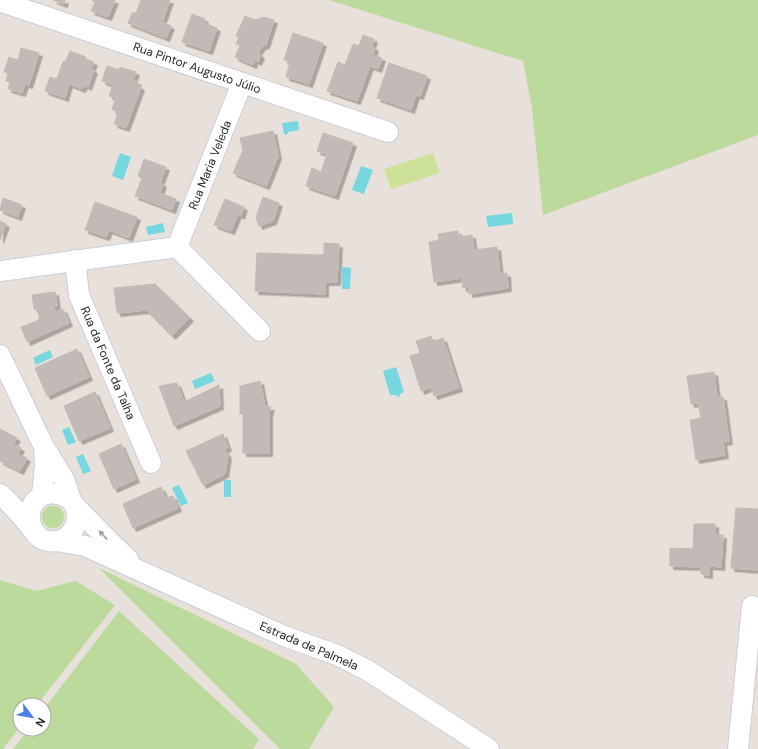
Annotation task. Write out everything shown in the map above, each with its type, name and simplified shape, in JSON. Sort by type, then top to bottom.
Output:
[{"type":"street","name":"Rua Pintor Augusto Júlio","points":[[4,6],[388,132]]},
{"type":"street","name":"Rua Maria Veleda","points":[[177,246],[242,83]]},
{"type":"street","points":[[0,271],[177,246],[260,331]]},
{"type":"street","name":"Rua da Fonte da Talha","points":[[75,260],[79,295],[151,463]]},
{"type":"street","name":"Estrada de Palmela","points":[[0,355],[44,447],[64,479],[73,503],[109,541],[142,571]]},
{"type":"street","name":"Estrada de Palmela","points":[[41,496],[45,466],[44,447]]},
{"type":"street","points":[[0,487],[41,496]]},
{"type":"street","points":[[0,494],[36,534],[48,541],[63,539],[70,535],[74,529],[77,522],[77,514],[73,503],[65,496],[58,493],[50,493],[41,496],[34,502],[31,508],[29,521],[32,528]]},
{"type":"street","name":"Estrada de Palmela","points":[[56,541],[85,546],[284,636],[336,655],[367,670],[489,749]]},
{"type":"street","points":[[738,749],[752,606]]},
{"type":"green space","points":[[329,0],[758,0],[758,135],[543,215],[532,108],[523,61]]},
{"type":"green space","points":[[433,153],[440,173],[391,189],[384,169]]},
{"type":"green space","points":[[53,506],[61,509],[64,517],[61,525],[53,528],[45,525],[42,517],[45,509]]},
{"type":"green space","points":[[99,568],[296,664],[334,707],[309,749],[280,749]]},
{"type":"green space","points":[[0,580],[36,591],[76,581],[115,605],[43,697],[12,697],[12,737],[3,749],[0,749]]},
{"type":"green space","points":[[119,611],[259,739],[253,749],[13,749],[23,737],[52,737],[52,699]]},
{"type":"water","points":[[298,121],[299,130],[288,132],[287,135],[284,134],[282,123]]},
{"type":"water","points":[[120,153],[131,157],[123,180],[112,176]]},
{"type":"water","points":[[361,166],[373,170],[364,194],[352,190]]},
{"type":"water","points":[[512,213],[513,224],[488,227],[486,216]]},
{"type":"water","points":[[163,223],[165,232],[148,235],[146,227]]},
{"type":"water","points":[[342,267],[351,268],[350,289],[342,289]]},
{"type":"water","points":[[50,350],[53,357],[36,365],[33,358]]},
{"type":"water","points":[[396,367],[404,392],[400,394],[399,398],[396,395],[390,395],[383,371]]},
{"type":"water","points":[[211,373],[215,381],[195,389],[192,381]]},
{"type":"water","points":[[69,427],[76,442],[68,445],[62,430]]},
{"type":"water","points":[[83,454],[91,471],[83,474],[76,457]]},
{"type":"water","points":[[224,480],[231,480],[231,497],[224,497]]},
{"type":"water","points":[[179,485],[188,503],[181,506],[172,488]]},
{"type":"building","points":[[53,0],[65,0],[64,4]]},
{"type":"building","points":[[92,0],[115,0],[108,17],[91,11],[95,2]]},
{"type":"building","points":[[141,0],[170,0],[162,22],[171,26],[166,38],[128,23],[132,13],[136,13]]},
{"type":"building","points":[[192,14],[205,19],[204,23],[217,28],[209,51],[182,42]]},
{"type":"building","points":[[245,16],[255,20],[263,17],[274,20],[266,45],[262,46],[258,53],[261,55],[258,62],[255,60],[253,65],[235,57],[240,45],[236,44],[239,37],[236,36]]},
{"type":"building","points":[[293,33],[323,43],[309,84],[286,77],[290,62],[284,60]]},
{"type":"building","points":[[363,35],[374,39],[372,46],[375,48],[373,55],[382,58],[378,69],[370,66],[357,101],[327,91],[338,62],[345,65],[353,44],[359,46]]},
{"type":"building","points":[[21,48],[39,53],[29,85],[25,84],[22,93],[8,89],[10,82],[6,81],[8,73],[4,72],[9,57],[18,60]]},
{"type":"building","points":[[70,51],[86,57],[85,59],[94,62],[91,69],[94,70],[88,87],[84,85],[82,89],[69,84],[65,98],[45,91],[50,77],[57,79],[63,62],[66,61]]},
{"type":"building","points":[[389,63],[427,76],[420,96],[416,95],[411,110],[377,98]]},
{"type":"building","points":[[107,66],[119,70],[120,67],[136,72],[133,80],[138,82],[137,85],[141,87],[126,128],[114,124],[118,112],[112,109],[116,98],[109,96],[113,85],[102,81]]},
{"type":"building","points":[[273,131],[278,156],[266,186],[233,173],[243,150],[240,138]]},
{"type":"building","points":[[323,133],[353,143],[335,196],[306,186],[312,168],[321,172],[327,154],[317,151]]},
{"type":"building","points":[[144,159],[166,167],[160,183],[163,184],[160,193],[176,199],[172,210],[135,196],[142,178],[138,176]]},
{"type":"building","points":[[263,197],[279,203],[273,221],[259,226],[256,218]]},
{"type":"building","points":[[3,198],[22,205],[18,217],[0,210]]},
{"type":"building","points":[[225,199],[244,207],[241,216],[238,214],[231,231],[214,225]]},
{"type":"building","points":[[95,202],[137,217],[129,238],[109,230],[106,237],[85,230]]},
{"type":"building","points":[[0,221],[6,224],[0,240]]},
{"type":"building","points":[[458,231],[459,237],[472,235],[474,250],[497,247],[500,274],[507,273],[508,288],[469,294],[469,287],[463,288],[462,278],[434,282],[429,242],[439,240],[438,234]]},
{"type":"building","points":[[324,243],[339,244],[337,282],[325,282],[325,294],[255,291],[257,253],[324,255]]},
{"type":"building","points":[[155,284],[190,318],[172,336],[146,310],[117,313],[114,288]]},
{"type":"building","points":[[55,292],[57,306],[53,307],[56,313],[63,309],[69,323],[27,342],[21,327],[39,320],[39,310],[34,309],[32,295]]},
{"type":"building","points":[[431,336],[433,342],[443,338],[459,388],[434,396],[431,387],[421,391],[410,356],[420,353],[416,341]]},
{"type":"building","points":[[77,349],[89,377],[47,396],[35,368]]},
{"type":"building","points":[[714,372],[717,397],[723,397],[729,441],[723,442],[725,455],[696,460],[690,420],[701,418],[698,403],[691,404],[687,376]]},
{"type":"building","points":[[260,381],[265,407],[271,407],[269,413],[240,414],[240,386]]},
{"type":"building","points":[[177,383],[184,402],[219,385],[220,406],[174,426],[159,386]]},
{"type":"building","points":[[95,392],[110,428],[79,441],[64,406]]},
{"type":"building","points":[[243,413],[269,413],[269,453],[243,453]]},
{"type":"building","points":[[0,429],[17,438],[13,444],[21,448],[18,454],[27,458],[20,471],[0,461]]},
{"type":"building","points":[[223,434],[228,448],[224,449],[228,455],[225,474],[203,485],[186,451]]},
{"type":"building","points":[[121,444],[136,479],[114,489],[99,454]]},
{"type":"building","points":[[161,487],[166,498],[173,496],[178,508],[133,528],[123,504]]},
{"type":"building","points":[[736,508],[758,509],[758,570],[731,568]]},
{"type":"building","points":[[694,524],[715,524],[715,535],[723,535],[721,567],[709,566],[709,575],[701,574],[701,567],[670,566],[670,548],[693,549]]}]
